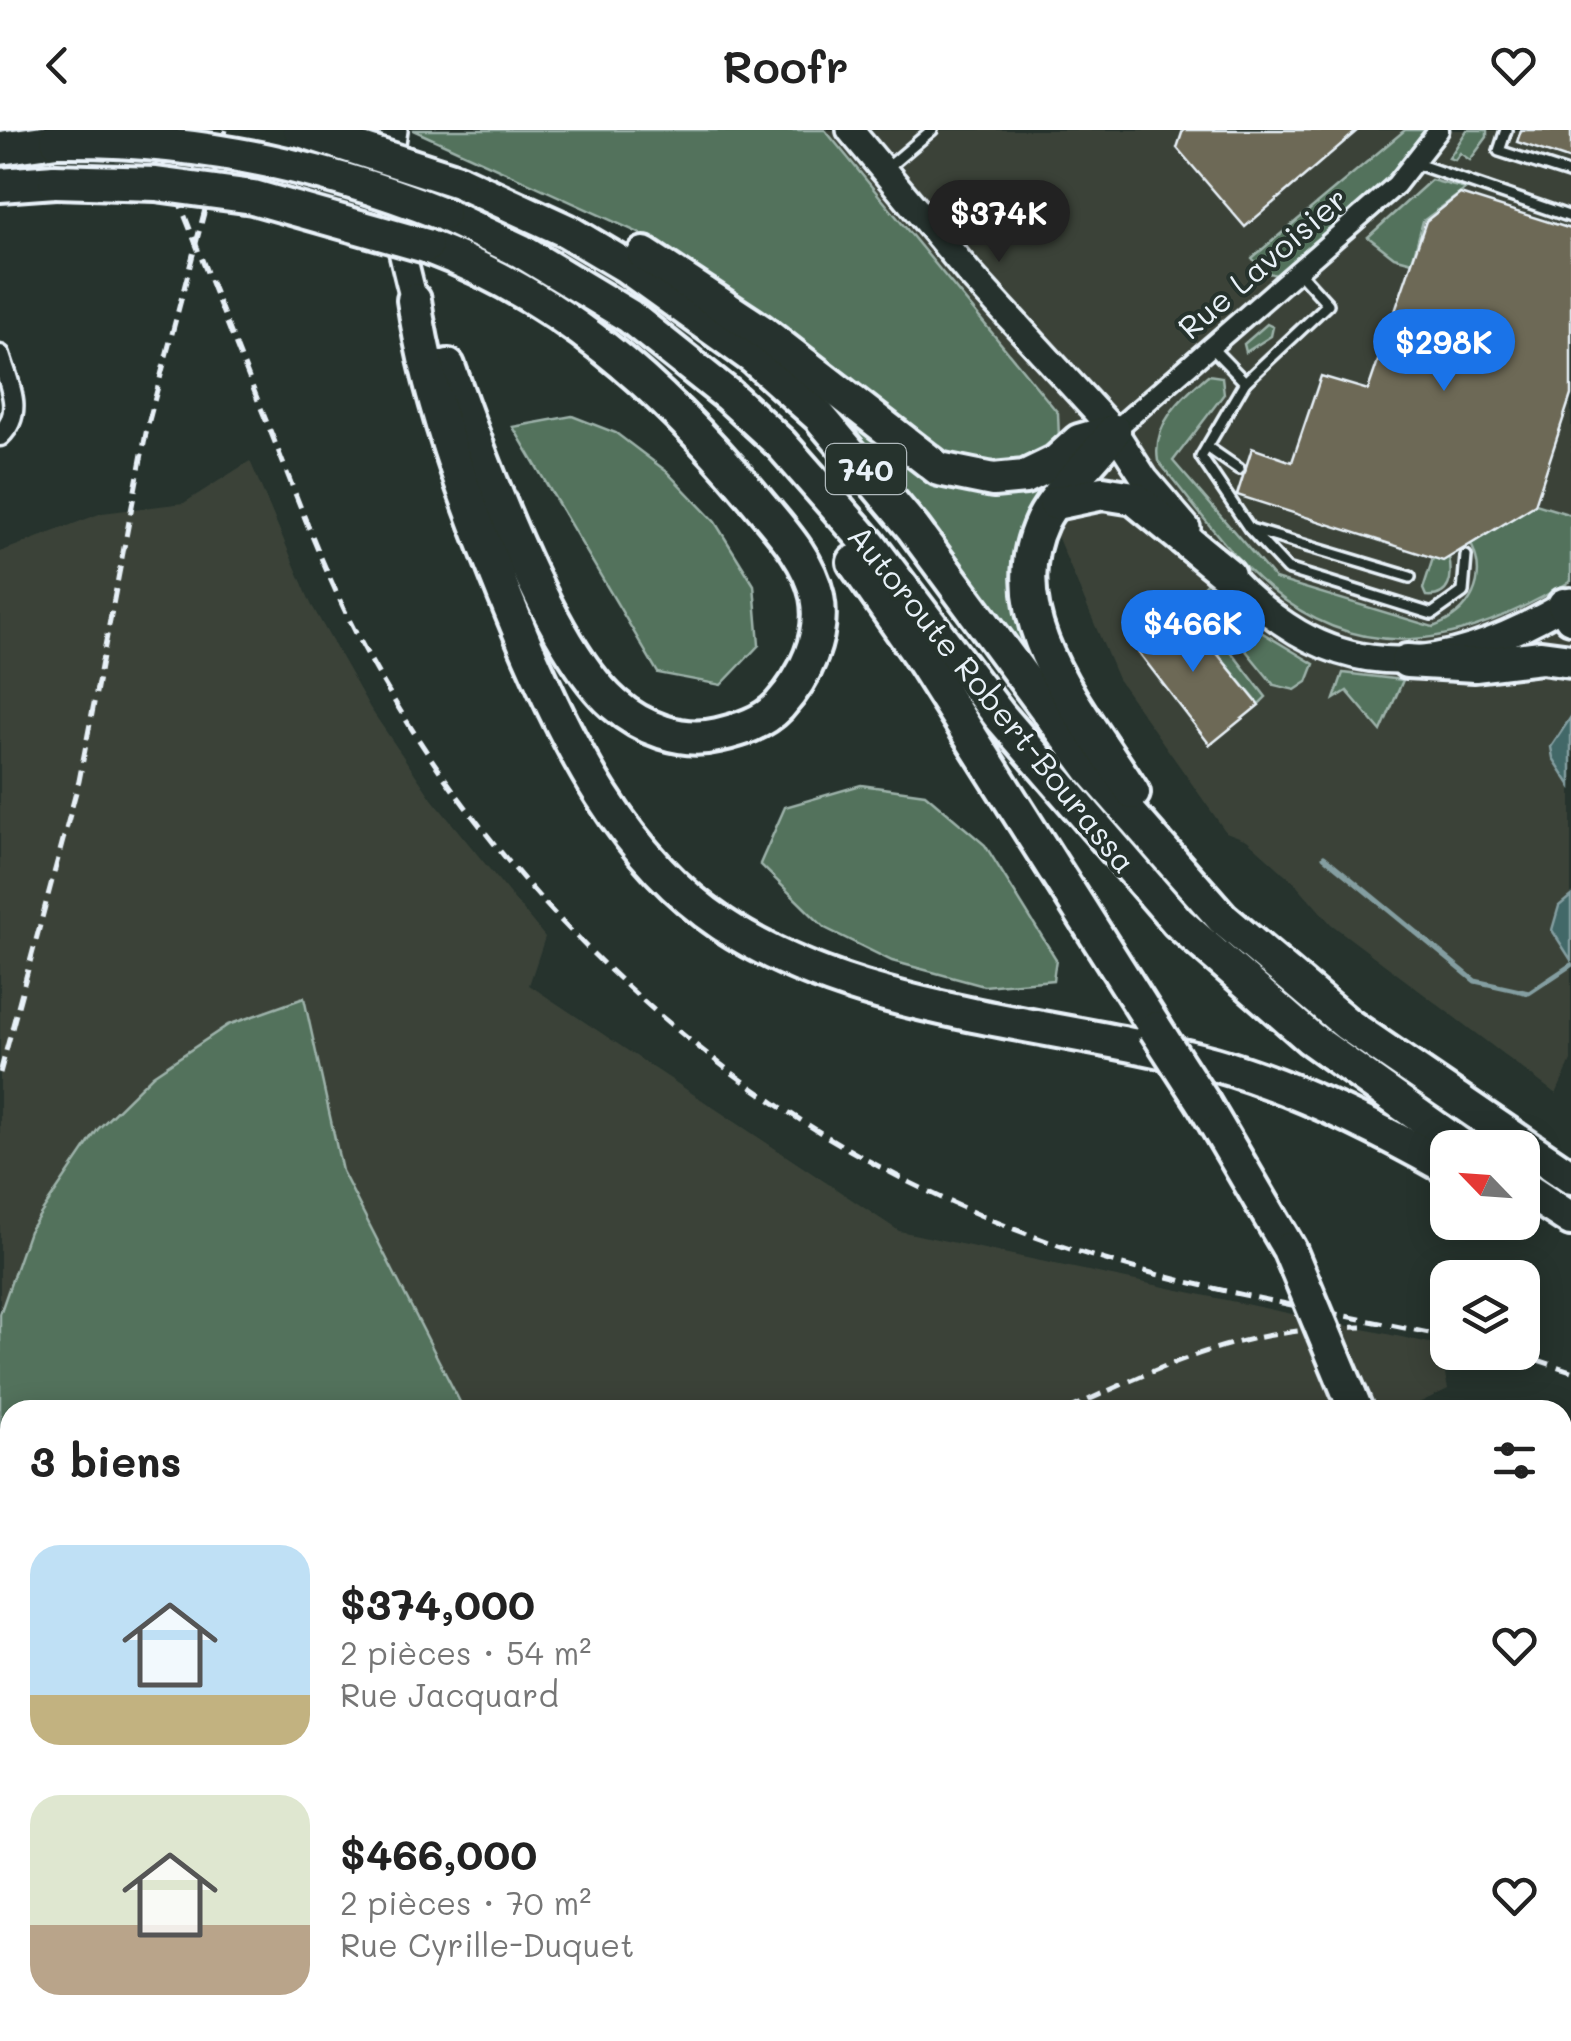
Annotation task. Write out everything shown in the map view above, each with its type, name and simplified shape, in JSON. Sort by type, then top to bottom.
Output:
[{"type":"highway","name":"Autoroute Robert-Bourassa","points":[[300,130],[461,173],[626,266],[754,358],[819,416],[914,528],[1091,770],[1222,918],[1348,1024],[1571,1177]]},
{"type":"highway","points":[[311,130],[369,134],[570,214],[688,281],[939,468],[993,480],[1025,478],[1056,462],[1079,440],[1114,431]]},
{"type":"highway","name":"Autoroute Robert-Bourassa","points":[[0,148],[57,140],[133,140],[236,154],[341,179],[443,214],[521,252],[630,316],[728,395],[781,444],[869,544],[1064,794],[1111,840],[1178,922],[1310,1038],[1439,1130]]},
{"type":"highway","points":[[0,185],[54,181],[156,184],[253,197],[426,246],[526,292],[613,352],[690,424],[792,544],[817,598],[818,624],[804,674],[772,713],[744,729],[706,738],[675,735],[640,724],[612,702],[548,609],[439,343],[414,300]]},
{"type":"highway","points":[[414,300],[421,352],[443,420],[528,651],[602,796],[628,835],[684,893],[722,924],[811,968],[888,993],[1214,1064],[1346,1114],[1430,1158]]},
{"type":"highway","points":[[1114,431],[1055,502],[1034,542],[1028,601],[1040,639],[1178,864]]},
{"type":"highway","points":[[781,444],[813,512],[892,613],[1204,1104],[1289,1249],[1352,1400]]},
{"type":"highway","points":[[1055,502],[1104,493],[1134,498],[1228,575]]},
{"type":"highway","points":[[1407,661],[1475,665],[1542,657],[1571,661]]},
{"type":"highway","points":[[1540,1198],[1571,1219]]},
{"type":"highway","points":[[1540,1222],[1571,1240]]},
{"type":"main road","points":[[394,130],[393,189],[400,248],[414,300]]},
{"type":"main road","points":[[850,130],[969,273],[1114,431],[1145,479],[1263,610],[1303,636],[1353,654],[1407,661],[1444,658],[1479,648],[1569,608]]},
{"type":"street","name":"Rue Lavoisier","points":[[1114,431],[1396,185],[1439,130]]},
{"type":"street","points":[[0,356],[15,403],[14,420],[0,436]]},
{"type":"lane","points":[[1506,130],[1499,152],[1571,174]]},
{"type":"lane","points":[[884,170],[925,132]]},
{"type":"lane","points":[[1414,164],[1571,217]]},
{"type":"lane","points":[[1298,271],[1328,304],[1245,382],[1200,458],[1249,528],[1287,568],[1432,614],[1463,592],[1466,556]]},
{"type":"lane","points":[[1211,346],[1245,382]]},
{"type":"lane","points":[[1206,447],[1239,468]]},
{"type":"lane","points":[[1249,528],[1410,578]]},
{"type":"shaded area","points":[[544,130],[1571,130],[1571,1061],[1556,1094],[1331,924],[1296,884],[1247,840],[1226,832],[1118,679],[1023,456]]},
{"type":"shaded area","points":[[250,461],[311,604],[370,708],[432,799],[545,937],[529,985],[899,1231],[1430,1343],[1430,1370],[1444,1370],[1448,1389],[1425,1400],[0,1400],[0,552],[102,513],[184,503]]},
{"type":"green space","points":[[413,130],[825,130],[1058,413],[1059,439],[1044,453],[1010,465],[977,467],[936,453],[751,304],[637,232]]},
{"type":"green space","points":[[1405,130],[1430,130],[1383,183],[1276,275],[1264,272],[1252,258]]},
{"type":"green space","points":[[1467,130],[1487,130],[1487,137],[1470,160],[1460,153],[1455,160],[1449,158]]},
{"type":"green space","points":[[1431,180],[1466,189],[1423,221],[1412,262],[1394,257],[1368,237]]},
{"type":"green space","points":[[1267,324],[1273,327],[1271,336],[1246,352],[1244,344]]},
{"type":"green space","points":[[1208,375],[1222,377],[1224,394],[1173,461],[1275,579],[1433,627],[1458,613],[1473,593],[1478,570],[1471,544],[1536,504],[1571,515],[1571,581],[1495,619],[1457,632],[1420,638],[1382,639],[1344,631],[1307,614],[1269,588],[1239,559],[1158,461],[1159,435],[1164,424]]},
{"type":"green space","points":[[805,384],[941,483],[989,494],[1051,479],[1040,505],[1037,659],[1031,662],[869,450]]},
{"type":"green space","points":[[572,416],[616,433],[666,471],[715,522],[754,585],[759,645],[721,685],[658,673],[513,427]]},
{"type":"green space","points":[[1449,557],[1448,585],[1441,594],[1426,596],[1423,589],[1433,558]]},
{"type":"green space","points":[[1207,582],[1243,621],[1314,664],[1307,682],[1295,690],[1274,685],[1204,599],[1200,590]]},
{"type":"green space","points":[[1170,611],[1199,615],[1208,622],[1266,697],[1259,704],[1193,624],[1169,622]]},
{"type":"green space","points":[[1343,673],[1403,680],[1381,731],[1347,691],[1334,699]]},
{"type":"green space","points":[[861,785],[925,794],[985,845],[1056,959],[1053,980],[984,986],[892,961],[825,928],[760,864],[785,807]]},
{"type":"green space","points":[[304,998],[342,1171],[459,1400],[0,1400],[0,1314],[29,1231],[98,1129],[153,1075],[228,1025]]},
{"type":"water","points":[[1571,717],[1571,786],[1553,758],[1551,747]]},
{"type":"water","points":[[1571,896],[1571,960],[1552,930],[1559,906]]},
{"type":"building","points":[[1183,130],[1358,130],[1245,227],[1177,148]]},
{"type":"building","points":[[1521,130],[1571,130],[1571,160],[1517,142]]},
{"type":"building","points":[[1460,194],[1571,229],[1571,395],[1535,505],[1443,561],[1237,495],[1252,448],[1292,462],[1321,376],[1368,390],[1426,221]]},
{"type":"building","points":[[1133,618],[1193,624],[1259,705],[1210,745],[1130,641]]},
{"type":"waterway","points":[[1324,857],[1475,981],[1529,993],[1571,965]]},
{"type":"railway","points":[[151,130],[313,538],[356,633],[412,730],[477,822],[549,908],[628,987],[713,1059],[805,1123],[902,1179],[1004,1225],[1168,1277],[1430,1333]]},
{"type":"railway","points":[[0,1073],[79,781],[147,428],[226,130]]},
{"type":"railway","points":[[1088,1400],[1209,1350],[1281,1334],[1362,1327]]},
{"type":"railway","points":[[1540,1361],[1571,1371]]}]
